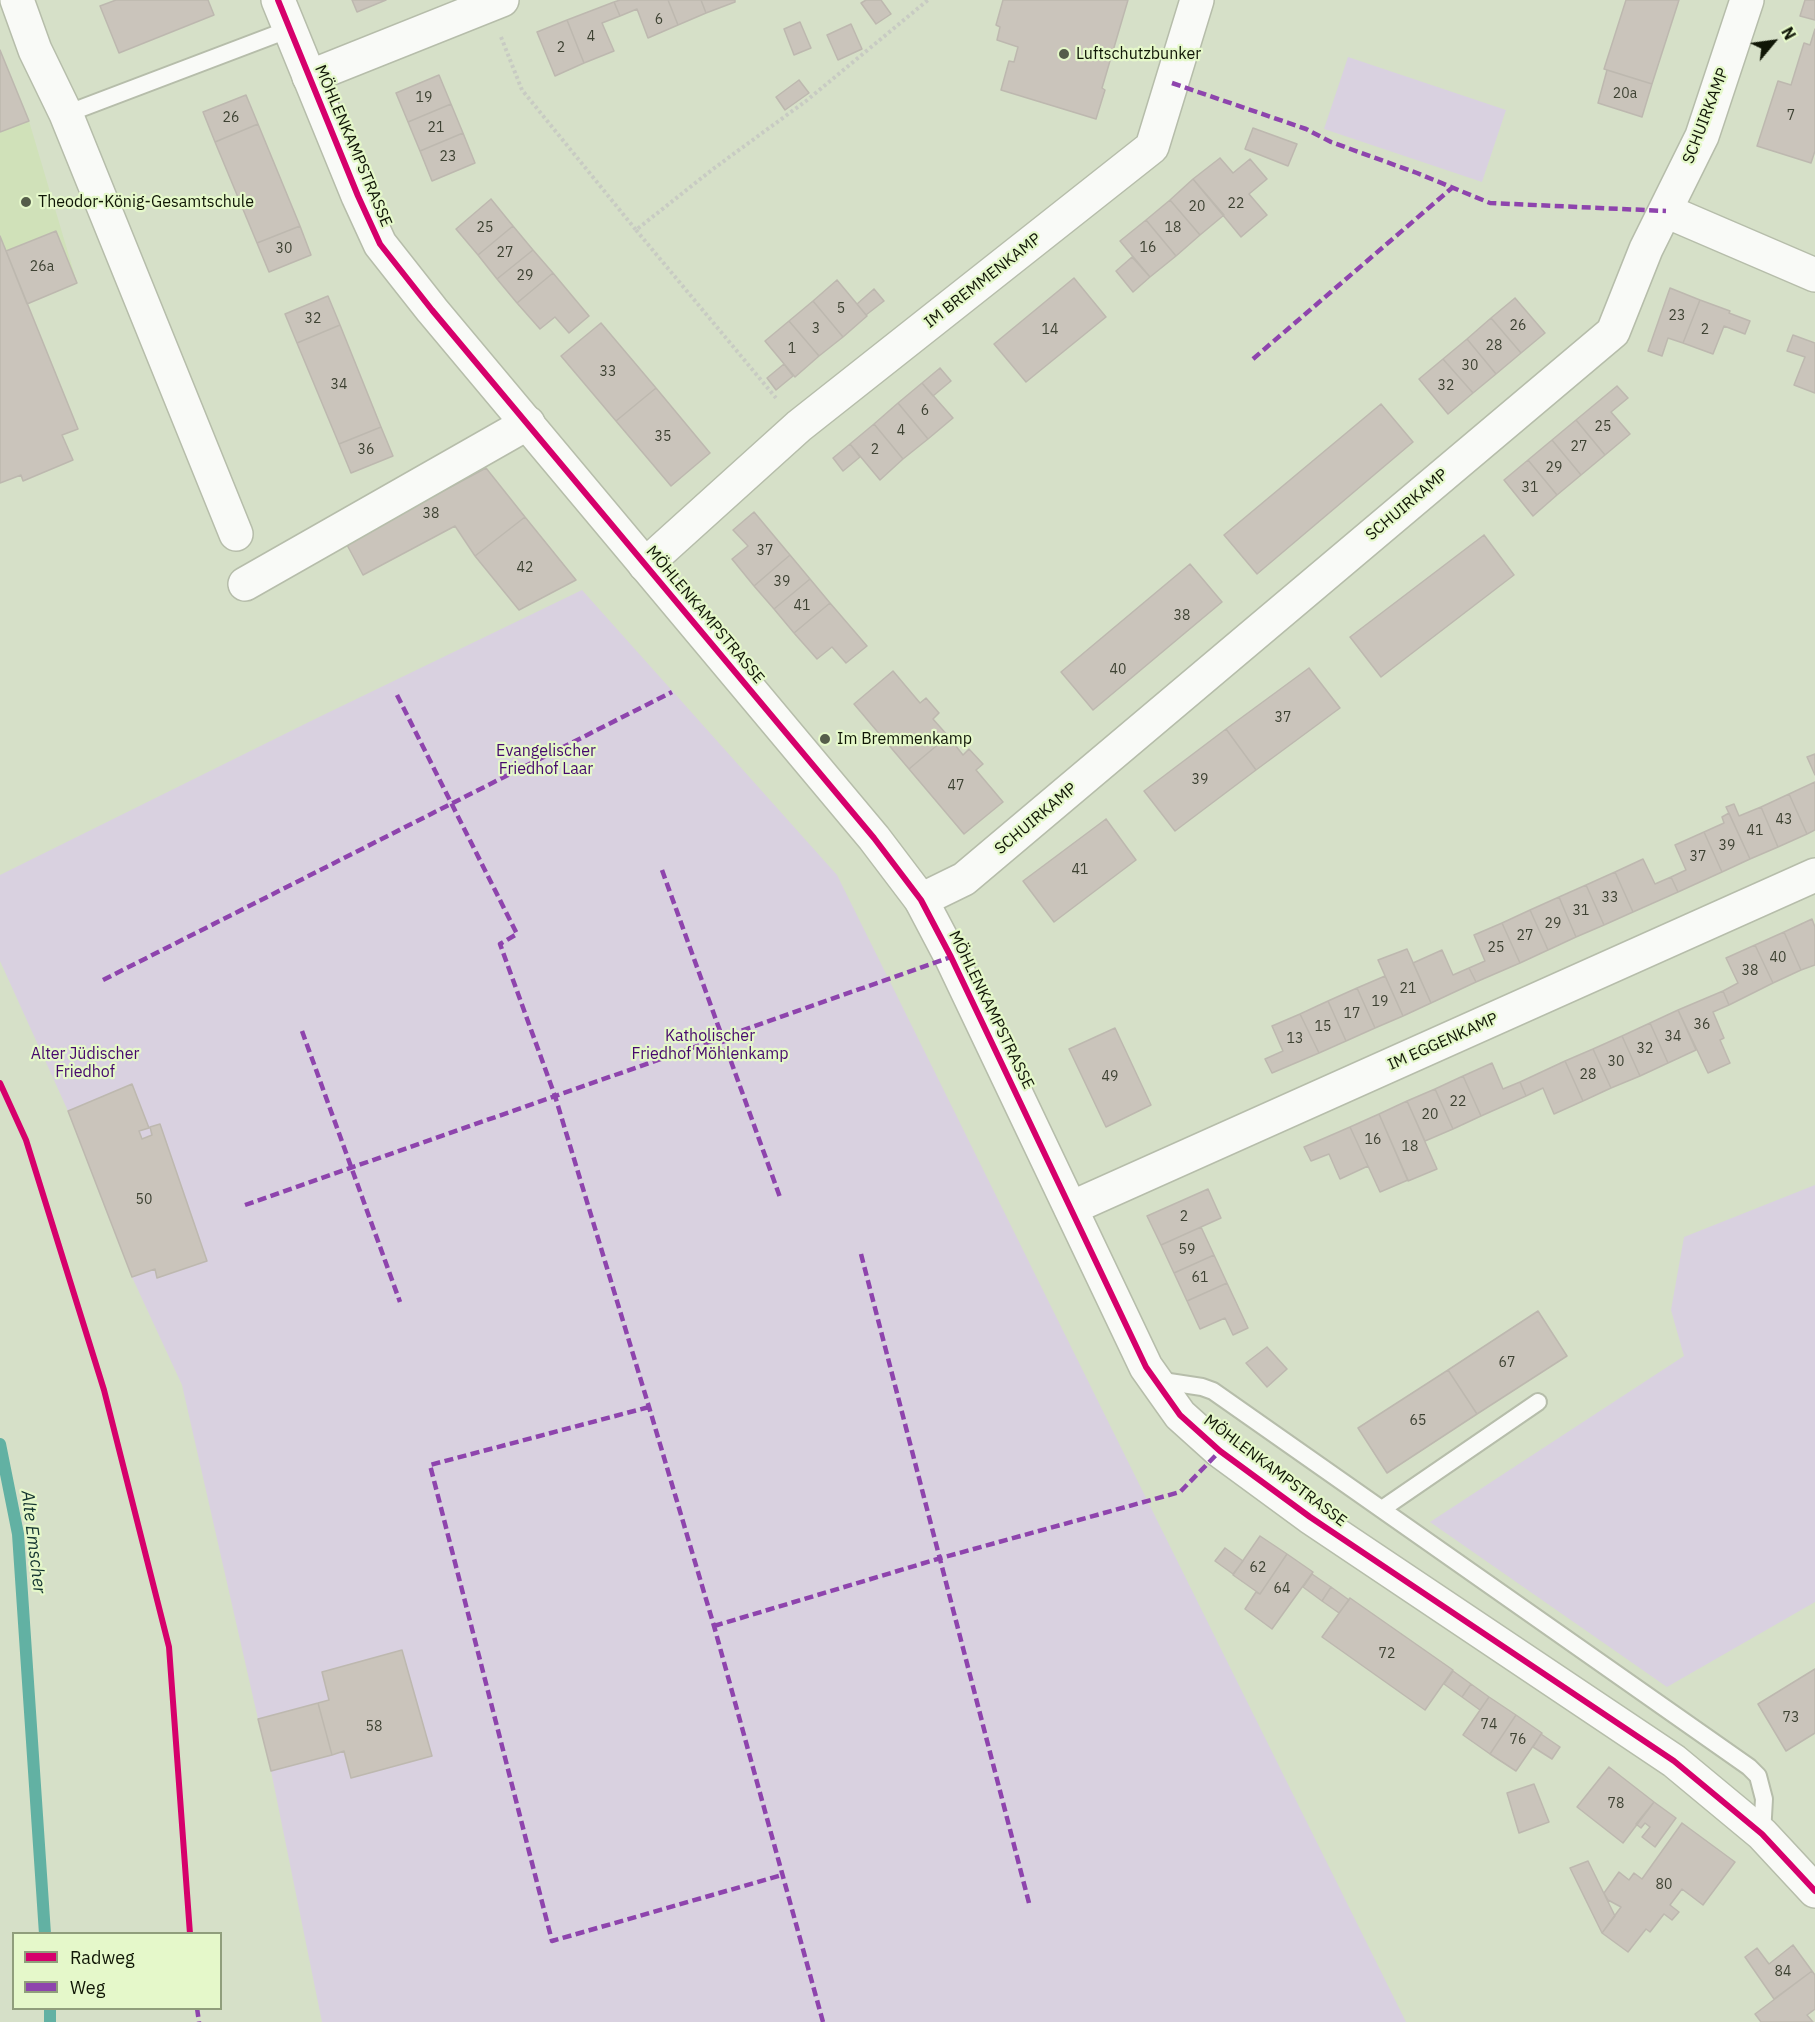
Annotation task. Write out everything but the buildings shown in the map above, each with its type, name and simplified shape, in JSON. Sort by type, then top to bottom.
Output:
[{"type":"street","points":[[17,0],[35,50],[66,114],[236,534]]},
{"type":"street","name":"IM BREMMENKAMP","points":[[645,566],[799,426],[1152,147],[1197,0]]},
{"type":"street","name":"SCHUIRKAMP","points":[[921,900],[964,879],[1613,332],[1646,249],[1702,136],[1747,0]]},
{"type":"street","points":[[309,77],[496,3]]},
{"type":"street","name":"MÖHLENKAMPSTRASSE","points":[[284,15],[357,196],[380,244],[432,310],[874,838],[921,900],[951,957],[1146,1367],[1180,1415],[1220,1451],[1310,1516],[1674,1761],[1762,1834],[1815,1891]]},
{"type":"street","points":[[1666,211],[1815,275]]},
{"type":"street","points":[[244,584],[528,423]]},
{"type":"street","name":"IM EGGENKAMP","points":[[1071,1209],[1815,875]]},
{"type":"lane","points":[[66,114],[284,15]]},
{"type":"lane","points":[[1155,1379],[1202,1386],[1213,1391],[1749,1767],[1758,1776],[1764,1799],[1762,1834]]},
{"type":"lane","points":[[1382,1509],[1538,1402]]},
{"type":"path","points":[[636,230],[713,169],[806,101],[928,0]]},
{"type":"path","points":[[496,3],[522,90],[799,426]]},
{"type":"shaded area","name":"Theodor-König-Gesamtschule","points":[[0,50],[29,121],[77,283],[27,304],[78,429],[0,461]]},
{"type":"green space","points":[[1348,57],[1506,110],[1482,182],[1324,129]]},
{"type":"green space","points":[[582,590],[837,875],[1406,2022],[322,2022],[271,1771],[182,1385],[132,1277],[68,1111],[0,961],[0,875]]},
{"type":"green space","points":[[1815,1185],[1815,1602],[1667,1687],[1430,1522],[1684,1356],[1671,1310],[1684,1237]]},
{"type":"waterway","name":"Alte Emscher","points":[[0,1444],[18,1534],[45,1932]]},
{"type":"waterway","name":"Alte Emscher","points":[[50,2010],[50,2022]]},
{"type":"marked path","points":[[1172,83],[1306,129],[1331,142],[1417,173],[1490,203],[1666,211]]},
{"type":"marked path","points":[[1253,359],[1453,187]]},
{"type":"marked path","points":[[103,980],[672,692]]},
{"type":"marked path","points":[[397,695],[517,934],[500,944],[555,1096],[649,1407],[714,1626],[823,2022]]},
{"type":"marked path","points":[[662,870],[781,1200]]},
{"type":"marked path","points":[[245,1205],[951,957]]},
{"type":"marked path","points":[[302,1031],[400,1302]]},
{"type":"marked path","points":[[861,1254],[1029,1903]]},
{"type":"marked path","points":[[649,1407],[430,1465],[552,1941],[782,1875]]},
{"type":"marked path","points":[[714,1626],[941,1558],[1180,1492],[1220,1451]]},
{"type":"marked path","points":[[197,2010],[199,2022]]},
{"type":"cycle path","points":[[278,0],[380,244],[432,310],[874,838],[921,900],[951,957],[1146,1367],[1180,1415],[1220,1451],[1310,1517],[1674,1761],[1762,1834],[1815,1891]]},
{"type":"cycle path","points":[[0,1083],[26,1140],[104,1390],[169,1647],[190,1932]]},
{"type":"place","name":"Luftschutzbunker","points":[[1064,54]]},
{"type":"place","name":"Theodor-König-Gesamtschule","points":[[26,202]]},
{"type":"place","name":"Im Bremmenkamp","points":[[825,739]]},
{"type":"park label","name":"Evangelischer Friedhof Laar","points":[[546,760]]},
{"type":"park label","name":"Katholischer Friedhof Möhlenkamp","points":[[710,1045]]},
{"type":"park label","name":"Alter Jüdischer Friedhof","points":[[85,1063]]}]
